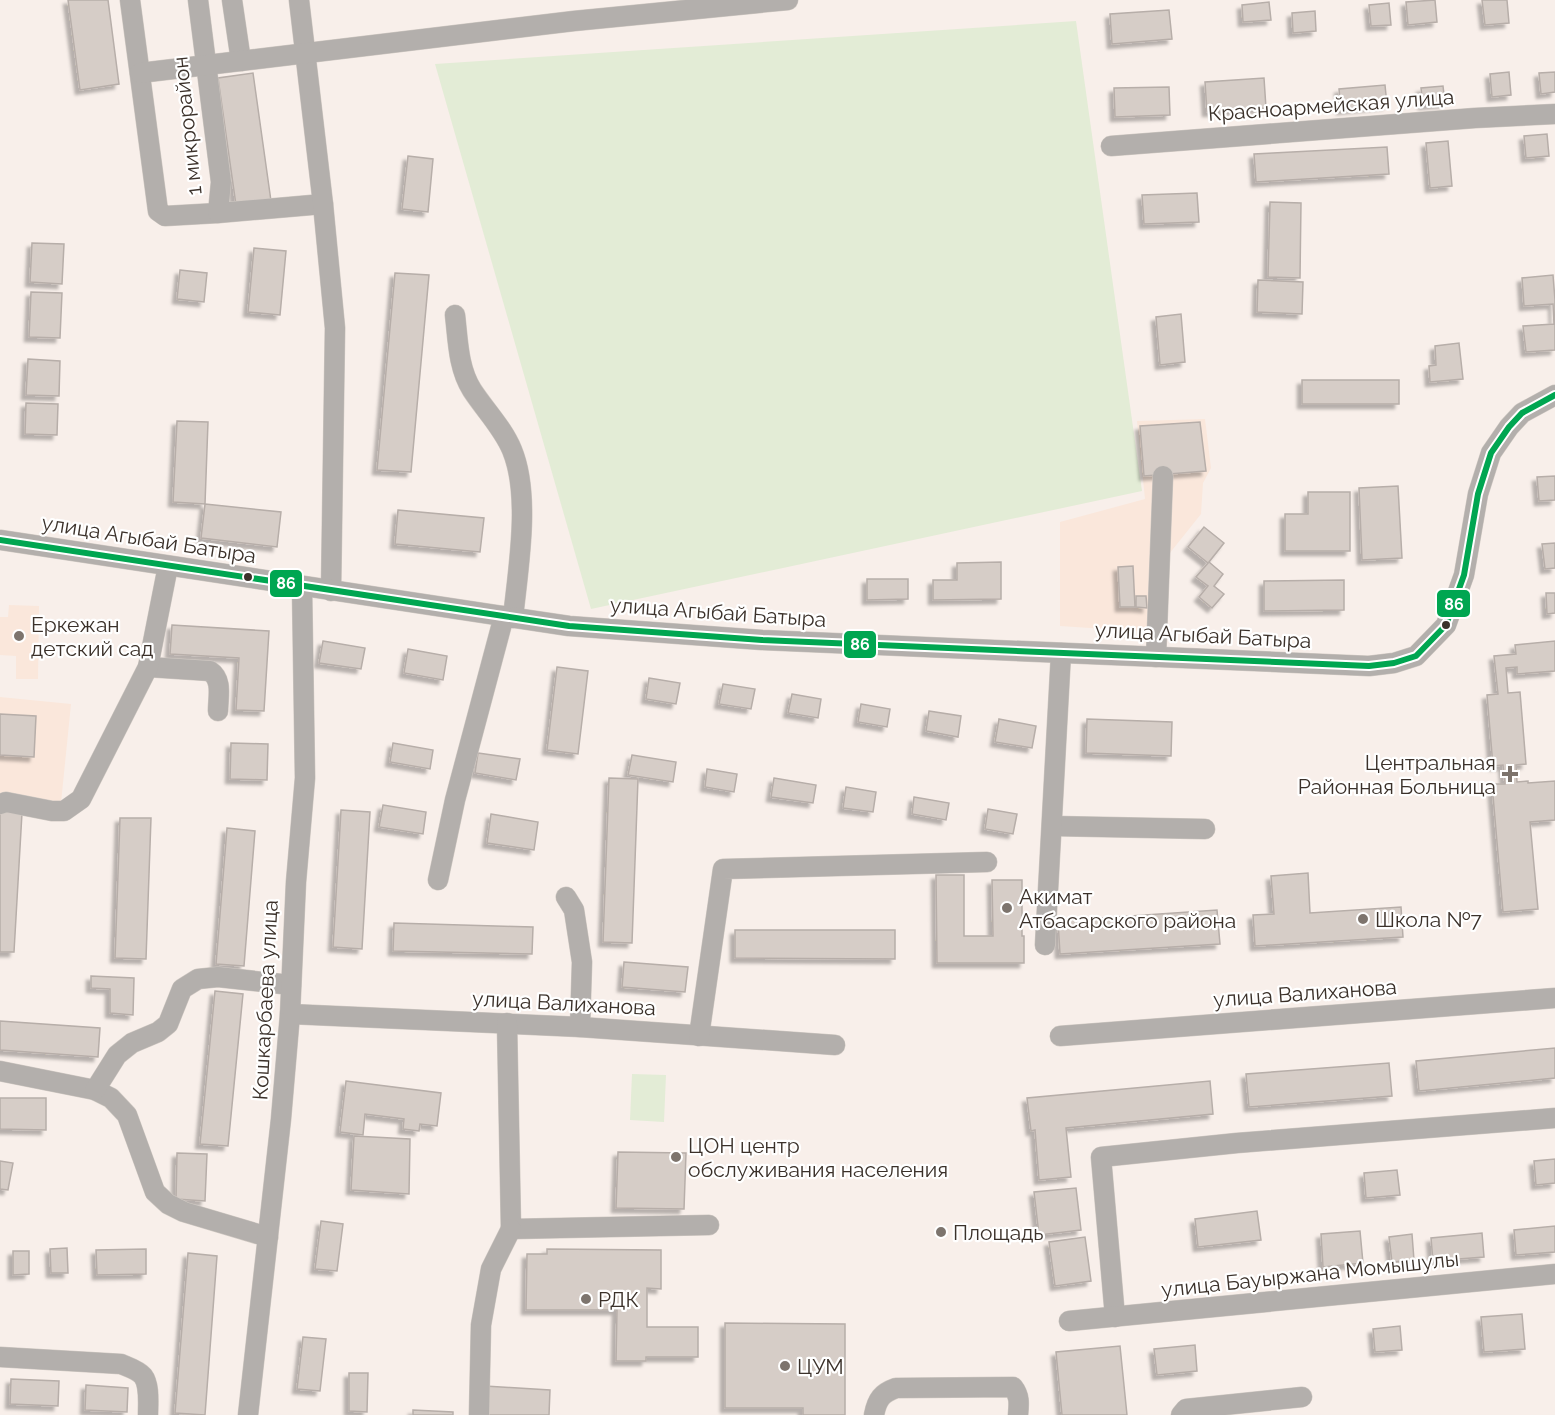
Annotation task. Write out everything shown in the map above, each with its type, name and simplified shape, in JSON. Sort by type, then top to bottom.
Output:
[{"type":"street","points":[[130,0],[158,211],[165,216],[218,213]]},
{"type":"street","name":"1 микрорайон","points":[[198,0],[221,182],[218,213],[323,204]]},
{"type":"street","points":[[232,0],[241,61]]},
{"type":"street","points":[[300,0],[335,328],[332,591]]},
{"type":"street","points":[[140,73],[574,21],[788,0]]},
{"type":"street","name":"Красноармейская улица","points":[[1111,146],[1555,114]]},
{"type":"street","points":[[438,880],[455,800],[509,617],[523,522],[519,477],[513,451],[471,388],[460,359],[455,315]]},
{"type":"street","name":"улица Агыбай Батыра","points":[[3,536],[168,566],[569,626],[762,640],[1369,666],[1394,663],[1416,656],[1446,625],[1464,575],[1479,494],[1491,453],[1522,413],[1555,395]]},
{"type":"street","points":[[1156,657],[1163,476]]},
{"type":"street","points":[[0,804],[6,802],[64,810],[81,799],[148,667],[168,566]]},
{"type":"street","name":"Кошкарбаева улица","points":[[248,1415],[281,1119],[290,1014],[296,882],[305,778],[302,587]]},
{"type":"street","points":[[1045,945],[1061,653]]},
{"type":"street","points":[[148,667],[210,671],[219,681],[218,711]]},
{"type":"street","points":[[1052,826],[1205,829]]},
{"type":"street","points":[[699,1036],[723,869],[987,862]]},
{"type":"street","points":[[566,897],[574,910],[582,962],[580,1027]]},
{"type":"street","points":[[95,1090],[117,1055],[132,1042],[158,1032],[168,1024],[182,989],[198,979],[218,977],[291,985]]},
{"type":"street","name":"улица Валиханова","points":[[1060,1036],[1555,998]]},
{"type":"street","name":"улица Валиханова","points":[[290,1014],[580,1027],[835,1045]]},
{"type":"street","points":[[479,1415],[481,1325],[491,1269],[510,1229],[507,1023]]},
{"type":"street","points":[[0,1071],[95,1090],[111,1098],[128,1115],[155,1192],[168,1204],[184,1212],[268,1237]]},
{"type":"street","points":[[1115,1317],[1101,1157],[1238,1143],[1555,1118]]},
{"type":"street","points":[[510,1229],[709,1225]]},
{"type":"street","name":"улица Бауыржана Момышулы","points":[[1070,1321],[1555,1274]]},
{"type":"street","points":[[0,1357],[121,1364],[144,1377],[147,1387],[148,1415]]},
{"type":"street","points":[[874,1415],[876,1404],[885,1392],[896,1388],[1013,1387],[1017,1392],[1019,1406]]},
{"type":"street","points":[[1181,1415],[1186,1409],[1302,1397]]},
{"type":"shaded area","points":[[1205,419],[1211,468],[1203,483],[1201,514],[1165,559],[1165,633],[1060,626],[1060,522],[1145,499],[1137,421]]},
{"type":"shaded area","name":"Еркежан детский сад","points":[[9,605],[39,606],[38,679],[16,679],[16,656],[0,655],[0,617],[8,617]]},
{"type":"shaded area","points":[[0,697],[71,704],[61,803],[0,798]]},
{"type":"green space","points":[[1076,21],[1142,491],[591,609],[435,64]]},
{"type":"green space","points":[[632,1074],[666,1075],[664,1122],[630,1120]]},
{"type":"building","points":[[68,0],[108,0],[119,84],[80,90]]},
{"type":"building","points":[[1435,0],[1437,22],[1408,25],[1406,2]]},
{"type":"building","points":[[1482,0],[1507,0],[1509,23],[1485,25]]},
{"type":"building","points":[[1269,2],[1271,20],[1243,22],[1242,5]]},
{"type":"building","points":[[1389,3],[1391,25],[1371,26],[1369,5]]},
{"type":"building","points":[[1169,10],[1172,39],[1112,44],[1110,14]]},
{"type":"building","points":[[1315,11],[1316,31],[1293,33],[1292,13]]},
{"type":"building","points":[[1509,72],[1511,95],[1492,97],[1490,74]]},
{"type":"building","points":[[1555,72],[1555,92],[1541,94],[1539,73]]},
{"type":"building","points":[[253,73],[271,201],[236,205],[218,78]]},
{"type":"building","points":[[1264,78],[1266,108],[1207,112],[1205,82]]},
{"type":"building","points":[[1385,85],[1387,105],[1341,110],[1339,89]]},
{"type":"building","points":[[1443,86],[1445,103],[1423,105],[1421,88]]},
{"type":"building","points":[[1169,87],[1170,115],[1115,117],[1114,88]]},
{"type":"building","points":[[1547,134],[1549,156],[1526,158],[1524,136]]},
{"type":"building","points":[[1448,141],[1452,186],[1430,188],[1426,143]]},
{"type":"building","points":[[1387,147],[1389,174],[1256,182],[1254,154]]},
{"type":"building","points":[[408,156],[433,159],[428,212],[402,209]]},
{"type":"building","points":[[1197,193],[1199,222],[1144,224],[1142,195]]},
{"type":"building","points":[[1270,202],[1301,203],[1300,278],[1268,277]]},
{"type":"building","points":[[32,243],[64,244],[62,284],[30,282]]},
{"type":"building","points":[[254,248],[286,251],[280,315],[248,312]]},
{"type":"building","points":[[180,270],[207,273],[204,302],[177,299]]},
{"type":"building","points":[[395,273],[429,275],[411,472],[377,470]]},
{"type":"building","points":[[1553,275],[1555,350],[1526,352],[1523,326],[1554,324],[1553,304],[1524,306],[1522,278]]},
{"type":"building","points":[[1258,280],[1303,282],[1302,314],[1257,312]]},
{"type":"building","points":[[31,292],[62,293],[60,338],[29,337]]},
{"type":"building","points":[[1181,314],[1185,362],[1160,365],[1156,317]]},
{"type":"building","points":[[1459,343],[1463,379],[1430,382],[1429,366],[1436,365],[1435,346]]},
{"type":"building","points":[[28,359],[60,361],[59,396],[26,395]]},
{"type":"building","points":[[1302,380],[1399,380],[1399,404],[1302,404]]},
{"type":"building","points":[[26,403],[58,404],[57,435],[25,434]]},
{"type":"building","points":[[177,421],[208,422],[205,504],[173,502]]},
{"type":"building","points":[[1200,422],[1206,471],[1144,476],[1140,426]]},
{"type":"building","points":[[1555,476],[1555,500],[1539,501],[1537,477]]},
{"type":"building","points":[[1398,486],[1402,558],[1362,560],[1359,488]]},
{"type":"building","points":[[1308,492],[1350,492],[1350,551],[1285,551],[1285,514],[1308,514]]},
{"type":"building","points":[[205,504],[281,512],[277,547],[201,538]]},
{"type":"building","points":[[398,510],[484,518],[480,552],[395,544]]},
{"type":"building","points":[[1204,527],[1224,543],[1209,562],[1223,574],[1214,586],[1224,594],[1212,608],[1199,597],[1208,586],[1196,577],[1208,563],[1188,547]]},
{"type":"building","points":[[1555,543],[1555,568],[1545,569],[1542,544]]},
{"type":"building","points":[[1001,562],[1001,599],[933,600],[933,580],[957,580],[957,563]]},
{"type":"building","points":[[1133,566],[1135,607],[1120,607],[1118,567]]},
{"type":"building","points":[[867,579],[908,579],[908,599],[867,600]]},
{"type":"building","points":[[1344,580],[1344,610],[1264,611],[1264,581]]},
{"type":"building","points":[[1546,593],[1555,593],[1555,613],[1547,614]]},
{"type":"building","points":[[1136,596],[1146,596],[1147,608],[1136,607]]},
{"type":"building","points":[[172,625],[269,631],[264,711],[236,710],[239,658],[170,654]]},
{"type":"building","points":[[323,641],[365,648],[361,669],[319,663]]},
{"type":"building","name":"Центральная Районная Больница","points":[[1555,641],[1555,671],[1517,674],[1517,667],[1506,668],[1508,693],[1520,692],[1526,764],[1516,765],[1517,782],[1555,781],[1555,820],[1530,822],[1538,909],[1503,912],[1492,784],[1505,784],[1503,765],[1493,766],[1487,695],[1498,694],[1494,656],[1516,654],[1515,645]]},
{"type":"building","points":[[408,649],[447,656],[443,680],[404,673]]},
{"type":"building","points":[[557,667],[588,671],[578,754],[547,750]]},
{"type":"building","points":[[649,678],[680,683],[676,704],[646,699]]},
{"type":"building","points":[[723,684],[755,689],[751,709],[719,704]]},
{"type":"building","points":[[792,694],[821,699],[818,718],[788,713]]},
{"type":"building","points":[[861,704],[890,709],[887,727],[858,722]]},
{"type":"building","points":[[929,711],[961,716],[958,737],[926,731]]},
{"type":"building","points":[[0,714],[36,716],[34,757],[0,755]]},
{"type":"building","points":[[999,719],[1036,726],[1032,748],[995,742]]},
{"type":"building","points":[[1087,719],[1172,722],[1171,756],[1086,753]]},
{"type":"building","points":[[231,743],[268,744],[267,780],[230,779]]},
{"type":"building","points":[[393,743],[433,750],[430,769],[390,762]]},
{"type":"building","points":[[478,753],[520,759],[516,780],[475,773]]},
{"type":"building","points":[[632,755],[676,762],[673,782],[628,775]]},
{"type":"building","points":[[707,769],[737,774],[734,792],[705,787]]},
{"type":"building","points":[[609,778],[638,779],[632,943],[603,942]]},
{"type":"building","points":[[774,778],[816,785],[813,803],[771,797]]},
{"type":"building","points":[[846,787],[876,792],[873,812],[843,808]]},
{"type":"building","points":[[914,797],[949,803],[946,820],[912,814]]},
{"type":"building","points":[[383,805],[426,812],[423,834],[379,827]]},
{"type":"building","points":[[988,809],[1017,814],[1013,834],[985,829]]},
{"type":"building","points":[[341,810],[370,812],[362,949],[333,947]]},
{"type":"building","points":[[0,811],[22,813],[14,952],[0,952]]},
{"type":"building","points":[[491,814],[538,822],[534,850],[487,843]]},
{"type":"building","points":[[120,818],[151,818],[146,959],[115,958]]},
{"type":"building","points":[[227,828],[255,831],[244,966],[216,964]]},
{"type":"building","points":[[1308,873],[1310,913],[1401,907],[1403,937],[1255,946],[1253,915],[1274,914],[1271,876]]},
{"type":"building","name":"Акимат Атбасарского района","points":[[936,875],[964,875],[964,936],[993,936],[992,880],[1022,880],[1024,963],[937,963]]},
{"type":"building","points":[[1217,910],[1220,944],[1060,954],[1058,921]]},
{"type":"building","points":[[394,923],[533,927],[532,954],[393,951]]},
{"type":"building","points":[[735,930],[895,930],[895,959],[735,958]]},
{"type":"building","points":[[624,962],[688,967],[685,992],[622,987]]},
{"type":"building","points":[[91,976],[134,978],[133,1015],[110,1013],[110,989],[91,988]]},
{"type":"building","points":[[215,991],[243,994],[228,1146],[200,1144]]},
{"type":"building","points":[[0,1021],[100,1028],[98,1057],[0,1050]]},
{"type":"building","points":[[1555,1048],[1555,1078],[1419,1091],[1416,1061]]},
{"type":"building","points":[[1389,1063],[1392,1096],[1249,1107],[1246,1074]]},
{"type":"building","points":[[346,1081],[441,1093],[437,1126],[420,1124],[419,1131],[403,1129],[404,1119],[365,1114],[363,1135],[340,1132]]},
{"type":"building","points":[[1210,1081],[1213,1114],[1066,1128],[1071,1177],[1039,1180],[1035,1130],[1031,1131],[1027,1098]]},
{"type":"building","points":[[0,1098],[46,1098],[46,1130],[0,1129]]},
{"type":"building","points":[[354,1136],[410,1139],[409,1194],[351,1190]]},
{"type":"building","points":[[618,1152],[686,1153],[684,1209],[616,1208]]},
{"type":"building","points":[[177,1153],[207,1154],[205,1201],[176,1199]]},
{"type":"building","points":[[1555,1159],[1555,1183],[1536,1185],[1534,1161]]},
{"type":"building","points":[[0,1161],[13,1163],[8,1190],[0,1189]]},
{"type":"building","points":[[1397,1170],[1400,1195],[1366,1198],[1364,1173]]},
{"type":"building","points":[[1076,1188],[1081,1230],[1039,1235],[1034,1192]]},
{"type":"building","points":[[1257,1211],[1261,1240],[1198,1247],[1195,1219]]},
{"type":"building","points":[[321,1221],[343,1224],[337,1271],[315,1269]]},
{"type":"building","points":[[1555,1226],[1555,1252],[1516,1255],[1514,1230]]},
{"type":"building","points":[[1360,1231],[1363,1263],[1323,1267],[1321,1234]]},
{"type":"building","points":[[1482,1233],[1484,1257],[1433,1261],[1431,1238]]},
{"type":"building","points":[[1412,1234],[1414,1260],[1392,1262],[1389,1237]]},
{"type":"building","points":[[1085,1237],[1091,1281],[1055,1286],[1049,1242]]},
{"type":"building","points":[[67,1248],[68,1273],[51,1273],[50,1249]]},
{"type":"building","points":[[146,1249],[146,1274],[97,1275],[96,1250]]},
{"type":"building","name":"РДК","points":[[547,1249],[661,1250],[661,1289],[647,1288],[647,1327],[698,1327],[698,1357],[646,1357],[646,1361],[616,1361],[617,1310],[526,1310],[527,1254],[547,1254]]},
{"type":"building","points":[[13,1251],[29,1251],[29,1274],[13,1275]]},
{"type":"building","points":[[188,1253],[217,1256],[205,1415],[175,1413]]},
{"type":"building","points":[[1522,1314],[1525,1349],[1484,1352],[1481,1317]]},
{"type":"building","name":"ЦУМ","points":[[725,1323],[845,1324],[845,1415],[803,1415],[803,1408],[725,1408]]},
{"type":"building","points":[[1400,1326],[1402,1350],[1375,1352],[1373,1329]]},
{"type":"building","points":[[303,1337],[326,1339],[320,1391],[297,1389]]},
{"type":"building","points":[[1195,1345],[1197,1371],[1157,1375],[1154,1349]]},
{"type":"building","points":[[1120,1346],[1127,1415],[1062,1415],[1056,1352]]},
{"type":"building","points":[[349,1373],[368,1373],[367,1412],[349,1411]]},
{"type":"building","points":[[11,1379],[59,1381],[58,1406],[10,1404]]},
{"type":"building","points":[[86,1385],[128,1388],[127,1412],[85,1410]]},
{"type":"building","points":[[485,1386],[550,1390],[549,1415],[484,1415]]},
{"type":"building","points":[[413,1410],[453,1412],[453,1415],[413,1415]]},
{"type":"transit line","name":"86","points":[[0,540],[569,626],[762,640],[1369,666],[1394,663],[1416,656],[1446,625],[1464,575],[1478,494],[1491,453],[1522,413],[1555,395]]},
{"type":"place","name":"Еркежан детский сад","points":[[19,636]]},
{"type":"place","name":"Центральная Районная Больница","points":[[1510,774]]},
{"type":"place","name":"Акимат Атбасарского района","points":[[1007,908]]},
{"type":"place","name":"Школа №7","points":[[1363,919]]},
{"type":"place","name":"ЦОН центр обслуживания населения","points":[[676,1157]]},
{"type":"place","name":"Площадь","points":[[941,1232]]},
{"type":"place","name":"РДК","points":[[586,1299]]},
{"type":"place","name":"ЦУМ","points":[[785,1366]]}]
